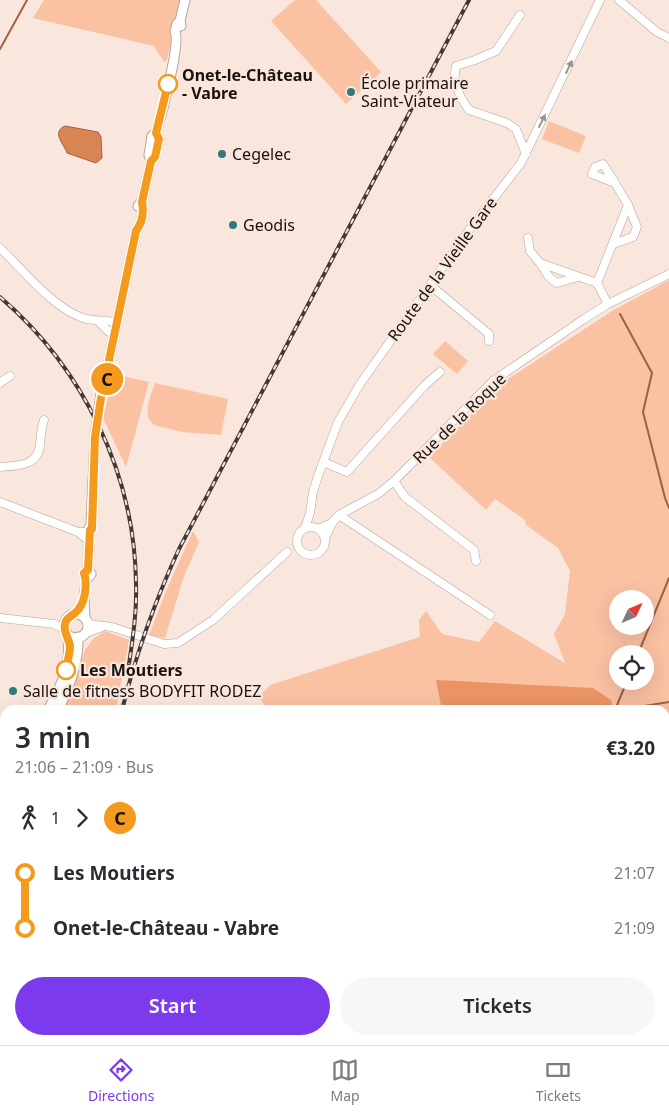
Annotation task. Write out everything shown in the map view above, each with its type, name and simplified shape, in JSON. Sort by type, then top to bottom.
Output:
[{"type":"main road","points":[[60,705],[73,672],[84,628],[84,599],[90,542],[95,437],[101,398],[109,373],[109,360],[136,231],[134,225],[138,207],[142,202],[151,161],[149,155],[152,136],[156,133],[165,98],[177,34],[175,31],[180,21],[185,0]]},
{"type":"main road","points":[[51,705],[65,672],[70,648],[64,627],[68,617],[75,614],[84,599]]},
{"type":"main road","points":[[75,614],[78,614],[84,628]]},
{"type":"main road","points":[[64,627],[72,637],[84,628]]},
{"type":"street","name":"Route de la Vieille Gare","points":[[305,528],[309,517],[313,492],[338,422],[360,384],[469,230],[521,164],[600,0]]},
{"type":"street","points":[[619,0],[656,32],[669,38]]},
{"type":"street","points":[[520,15],[496,51],[456,66],[454,81],[461,98],[469,110],[508,123],[516,129],[526,154]]},
{"type":"street","points":[[588,182],[596,167],[603,164],[628,205],[637,227],[633,237],[613,244]]},
{"type":"street","points":[[592,174],[615,183]]},
{"type":"street","points":[[597,283],[628,205]]},
{"type":"street","points":[[528,238],[530,251],[549,277],[556,283],[578,277]]},
{"type":"street","points":[[0,248],[64,309],[84,319],[99,322],[108,320],[118,323]]},
{"type":"street","points":[[540,263],[597,283],[608,304]]},
{"type":"street","name":"Rue de la Roque","points":[[325,538],[332,523],[340,515],[378,494],[394,481],[493,381],[608,304],[669,274]]},
{"type":"street","points":[[430,285],[489,334],[489,342]]},
{"type":"street","points":[[99,322],[109,332],[115,334]]},
{"type":"street","points":[[323,462],[347,472],[440,372]]},
{"type":"street","points":[[0,383],[10,376]]},
{"type":"street","points":[[0,467],[23,466],[32,461],[39,453],[40,432],[44,420]]},
{"type":"street","points":[[394,481],[405,497],[474,550],[476,561]]},
{"type":"street","points":[[0,502],[78,532],[90,542]]},
{"type":"street","points":[[340,515],[490,615]]},
{"type":"street","points":[[287,552],[302,552],[310,555],[317,554],[324,547],[325,538],[309,517]]},
{"type":"street","name":"Rue de la Roque","points":[[316,528],[332,523]]},
{"type":"street","points":[[302,552],[297,545],[299,533],[305,528],[316,528]]},
{"type":"street","points":[[78,532],[90,529]]},
{"type":"street","points":[[84,628],[112,627],[164,644],[178,643],[213,620],[297,541]]},
{"type":"street","points":[[0,618],[64,627]]},
{"type":"shaded area","points":[[44,0],[180,0],[167,60],[164,62],[154,46],[33,18]]},
{"type":"shaded area","points":[[295,0],[316,0],[381,72],[346,104],[271,21]]},
{"type":"shaded area","points":[[549,121],[586,136],[579,153],[542,139]]},
{"type":"shaded area","points":[[65,126],[98,132],[101,137],[102,158],[96,163],[67,153],[59,135],[59,131]]},
{"type":"shaded area","points":[[669,280],[669,705],[264,705],[259,696],[270,685],[420,637],[419,620],[426,611],[442,634],[479,642],[495,621],[565,663],[554,634],[565,614],[570,571],[558,548],[526,525],[525,520],[495,499],[486,510],[429,457],[502,383],[612,311]]},
{"type":"shaded area","points":[[445,341],[468,361],[457,374],[433,354]]},
{"type":"shaded area","points":[[113,374],[149,382],[126,467],[103,418]]},
{"type":"shaded area","points":[[155,383],[228,399],[221,435],[182,432],[154,425],[148,416],[148,405]]},
{"type":"shaded area","points":[[193,531],[199,542],[184,576],[165,638],[149,635],[166,591]]},
{"type":"shaded area","points":[[105,631],[129,640],[117,705],[64,705],[72,688],[85,650],[93,639]]},
{"type":"shaded area","points":[[436,680],[593,688],[611,700],[612,705],[441,705]]},
{"type":"waterway","points":[[0,49],[27,0]]},
{"type":"waterway","points":[[620,314],[652,373],[643,412],[669,508]]},
{"type":"waterway","points":[[642,645],[669,578]]},
{"type":"waterway","points":[[617,705],[623,690]]},
{"type":"waterway","points":[[651,705],[669,702]]},
{"type":"railway","points":[[123,705],[147,628],[179,549],[469,0]]},
{"type":"railway","points":[[0,297],[30,325],[56,356],[79,390],[99,426],[114,464],[126,503],[133,543],[136,604],[129,664]]},
{"type":"bus line","name":"C","points":[[66,670],[70,648],[64,626],[66,619],[75,614],[84,599],[86,580],[84,573],[88,570],[90,530],[92,529],[95,437],[101,398],[109,373],[109,360],[136,231],[140,226],[143,209],[142,202],[151,161],[155,157],[159,139],[156,133],[168,84]]},
{"type":"place","name":"Onet-le-Château - Vabre","points":[[168,84]]},
{"type":"place","name":"École primaire Saint-Viateur","points":[[351,92]]},
{"type":"place","name":"Cegelec","points":[[222,154]]},
{"type":"place","name":"Geodis","points":[[233,225]]},
{"type":"place","name":"Les Moutiers","points":[[66,670]]},
{"type":"place","name":"Salle de fitness BODYFIT RODEZ","points":[[13,691]]}]
